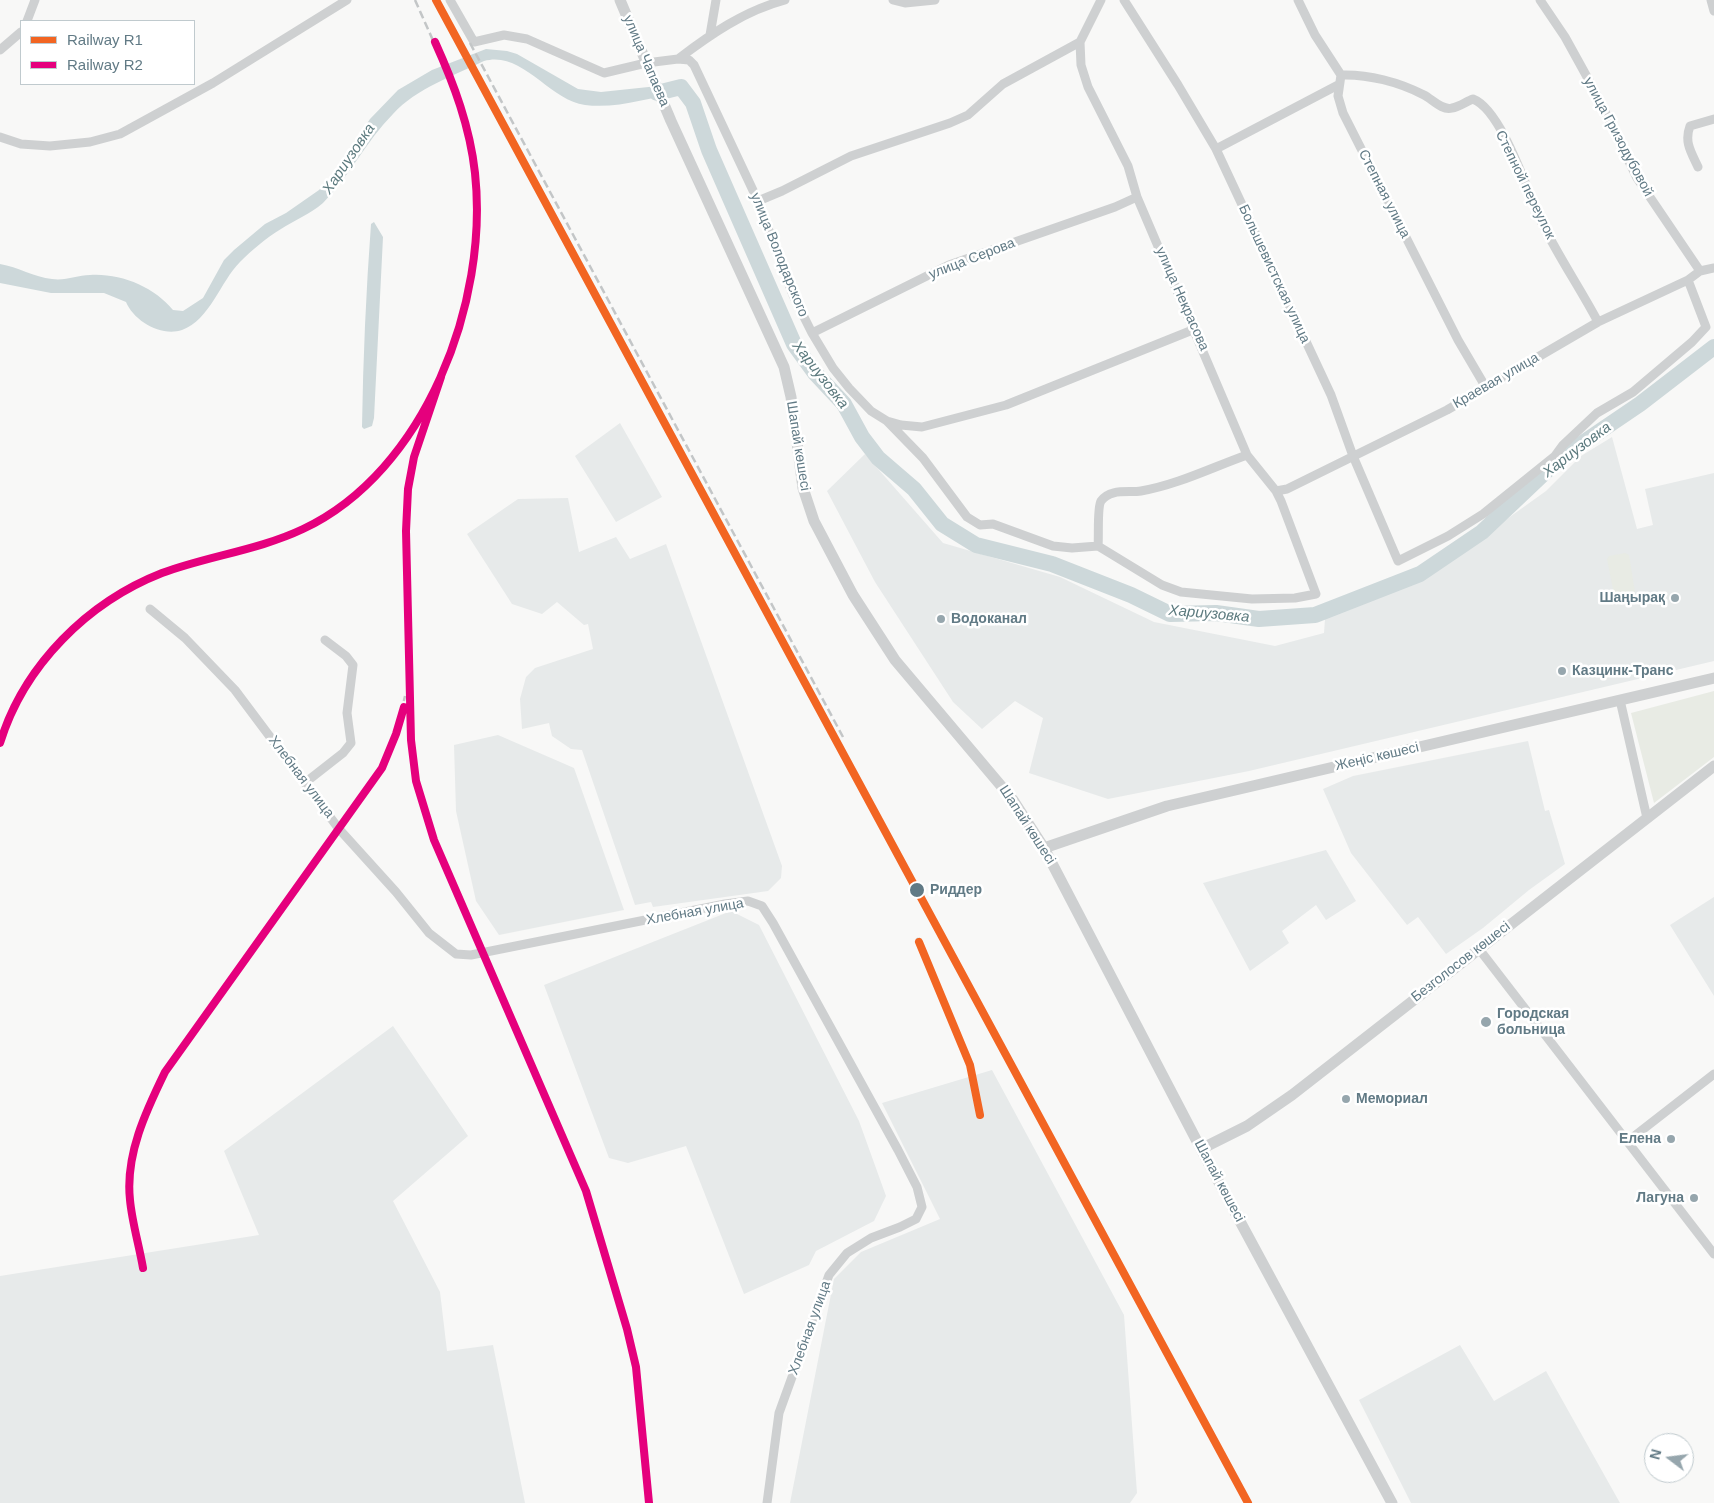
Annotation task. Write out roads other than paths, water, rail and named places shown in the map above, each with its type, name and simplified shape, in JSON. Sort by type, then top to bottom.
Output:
[{"type":"street","points":[[0,138],[21,144],[50,146],[90,142],[120,134],[213,83],[347,0]]},
{"type":"street","points":[[450,0],[474,42],[504,35],[527,39],[604,73],[646,62],[678,59],[710,35],[742,15],[764,5],[785,0]]},
{"type":"street","name":"улица Чапаева","points":[[620,0],[671,121]]},
{"type":"street","points":[[710,35],[716,0]]},
{"type":"street","points":[[893,0],[905,2],[935,0]]},
{"type":"street","points":[[758,201],[851,156],[950,123],[968,115],[1003,84],[1080,42],[1102,0]]},
{"type":"street","name":"Большевистская улица","points":[[1124,0],[1216,149],[1330,394],[1353,456],[1398,561],[1448,536],[1483,514],[1555,456],[1563,445],[1597,413],[1633,392],[1692,342],[1706,327],[1688,280]]},
{"type":"street","points":[[1298,0],[1315,35],[1341,74]]},
{"type":"street","name":"улица Гризодубовой","points":[[1540,0],[1565,37],[1597,96],[1637,178],[1700,271]]},
{"type":"street","points":[[1711,0],[1714,11]]},
{"type":"street","points":[[28,20],[37,1]]},
{"type":"street","points":[[0,50],[20,33]]},
{"type":"street","name":"улица Некрасова","points":[[1080,42],[1081,65],[1088,87],[1128,166],[1137,197],[1247,454],[1276,491],[1316,594],[1295,598],[1252,599],[1180,592],[1162,585],[1098,546]]},
{"type":"street","name":"улица Володарского","points":[[678,59],[689,60],[694,64],[758,201],[793,295],[812,333],[833,368],[871,411],[886,421],[901,426],[922,427],[1006,405],[1195,329]]},
{"type":"street","name":"Степная улица","points":[[1341,74],[1338,96],[1343,113],[1458,340],[1484,386]]},
{"type":"street","name":"Степной переулок","points":[[1341,74],[1378,79],[1408,87],[1442,107],[1451,109],[1473,98],[1481,102],[1505,138],[1521,170],[1541,221],[1598,322]]},
{"type":"street","points":[[1216,149],[1338,85]]},
{"type":"street","points":[[1698,167],[1688,147],[1686,136],[1690,126],[1714,119]]},
{"type":"street","name":"Шапай көшесі","points":[[671,121],[784,367],[793,407],[803,488],[814,521],[853,595],[895,660],[1014,800],[1044,848],[1201,1149],[1392,1503]]},
{"type":"street","name":"улица Серова","points":[[812,333],[950,265],[1115,207],[1137,197]]},
{"type":"street","name":"Краевая улица","points":[[1276,491],[1287,489],[1447,410],[1484,386],[1598,322],[1688,280],[1700,271],[1714,268]]},
{"type":"street","points":[[886,421],[923,458],[967,517],[980,524],[993,524],[1053,546],[1072,548],[1098,546],[1100,503],[1105,496],[1114,492],[1141,491],[1172,482],[1247,454]]},
{"type":"street","name":"Хлебная улица","points":[[150,609],[185,638],[235,690],[306,782],[339,829],[396,892],[429,933],[456,954],[471,955],[748,901],[762,906],[774,923],[898,1150],[917,1187],[922,1207],[916,1219],[900,1228],[871,1238],[848,1254],[830,1275],[779,1413],[767,1503]]},
{"type":"street","points":[[306,782],[343,753],[350,743],[347,713],[353,665],[346,656],[325,640]]},
{"type":"street","name":"Жеңіс көшесі","points":[[1044,848],[1167,806],[1714,678]]},
{"type":"street","points":[[1620,700],[1647,818]]},
{"type":"street","name":"Безголосов көшесі","points":[[1201,1149],[1247,1126],[1292,1095],[1714,766]]},
{"type":"street","points":[[1479,949],[1714,1254]]},
{"type":"street","points":[[1628,1141],[1714,1074]]},
{"type":"water","points":[[486,49],[517,54],[578,89],[601,92],[677,84],[680,92],[609,106],[585,105],[559,94],[523,69],[511,63],[498,60],[484,61],[448,78],[413,97],[393,114],[383,124],[333,193],[308,214],[275,233],[249,253],[233,270],[200,318],[182,330],[174,332],[149,326],[135,315],[126,302],[104,293],[51,293],[0,283],[0,264],[52,279],[90,275],[113,276],[147,288],[173,310],[183,311],[203,298],[224,260],[234,250],[265,224],[286,213],[319,190],[332,176],[370,119],[398,90],[432,70]]},
{"type":"water","points":[[374,222],[383,237],[374,418],[372,426],[364,429],[362,427],[366,300],[371,224]]},
{"type":"waterway","name":"Хариузовка","points":[[657,93],[681,87],[693,103],[709,150],[794,344],[815,373],[844,404],[862,437],[878,458],[914,489],[942,524],[976,545],[1052,564],[1131,595],[1170,614],[1216,613],[1259,619],[1315,615],[1420,574],[1482,532],[1559,459],[1640,404],[1714,347]]},
{"type":"railway","points":[[415,0],[452,83],[466,123],[475,172],[478,219],[475,261],[460,323],[438,383]]},
{"type":"railway","points":[[436,0],[1248,1503]]},
{"type":"railway","points":[[470,43],[843,737]]},
{"type":"railway","points":[[441,377],[414,457],[408,489],[406,531],[411,740],[416,781],[434,840],[586,1191],[627,1329],[636,1367],[649,1503]]},
{"type":"railway","points":[[0,743],[11,715],[25,688],[42,663],[62,640],[85,619],[135,585],[181,567],[253,548],[287,536],[323,517],[357,492],[387,462],[423,409]]},
{"type":"railway","points":[[143,1268],[132,1217],[129,1183],[138,1134],[151,1102],[165,1072],[382,768],[396,734],[405,696]]},
{"type":"railway","points":[[917,938],[970,1065],[980,1115]]},
{"type":"rail line","name":"R1","points":[[436,0],[1248,1503]]},
{"type":"rail line","name":"R2","points":[[0,743],[11,714],[25,688],[42,663],[62,640],[85,619],[135,585],[162,573],[251,548],[303,529],[346,502],[384,467],[415,425],[440,378],[459,327],[471,275],[477,223],[473,156],[455,90],[435,42]]},
{"type":"rail line","name":"R2","points":[[441,377],[414,457],[408,489],[406,531],[411,740],[416,781],[434,840],[586,1191],[627,1329],[636,1367],[649,1503]]},
{"type":"rail line","name":"R2","points":[[143,1268],[132,1217],[129,1183],[138,1134],[158,1087],[165,1072],[382,768],[396,734],[404,707]]},
{"type":"rail line","name":"R1","points":[[919,942],[970,1065],[980,1115]]},
{"type":"place","name":"Шаңырақ","points":[[1675,598]]},
{"type":"place","name":"Водоканал","points":[[941,619]]},
{"type":"place","name":"Казцинк-Транс","points":[[1562,671]]},
{"type":"place","name":"Риддер","points":[[917,890]]},
{"type":"place","name":"Городская больница","points":[[1486,1022]]},
{"type":"place","name":"Мемориал","points":[[1346,1099]]},
{"type":"place","name":"Елена","points":[[1671,1139]]},
{"type":"place","name":"Лагуна","points":[[1694,1198]]}]
